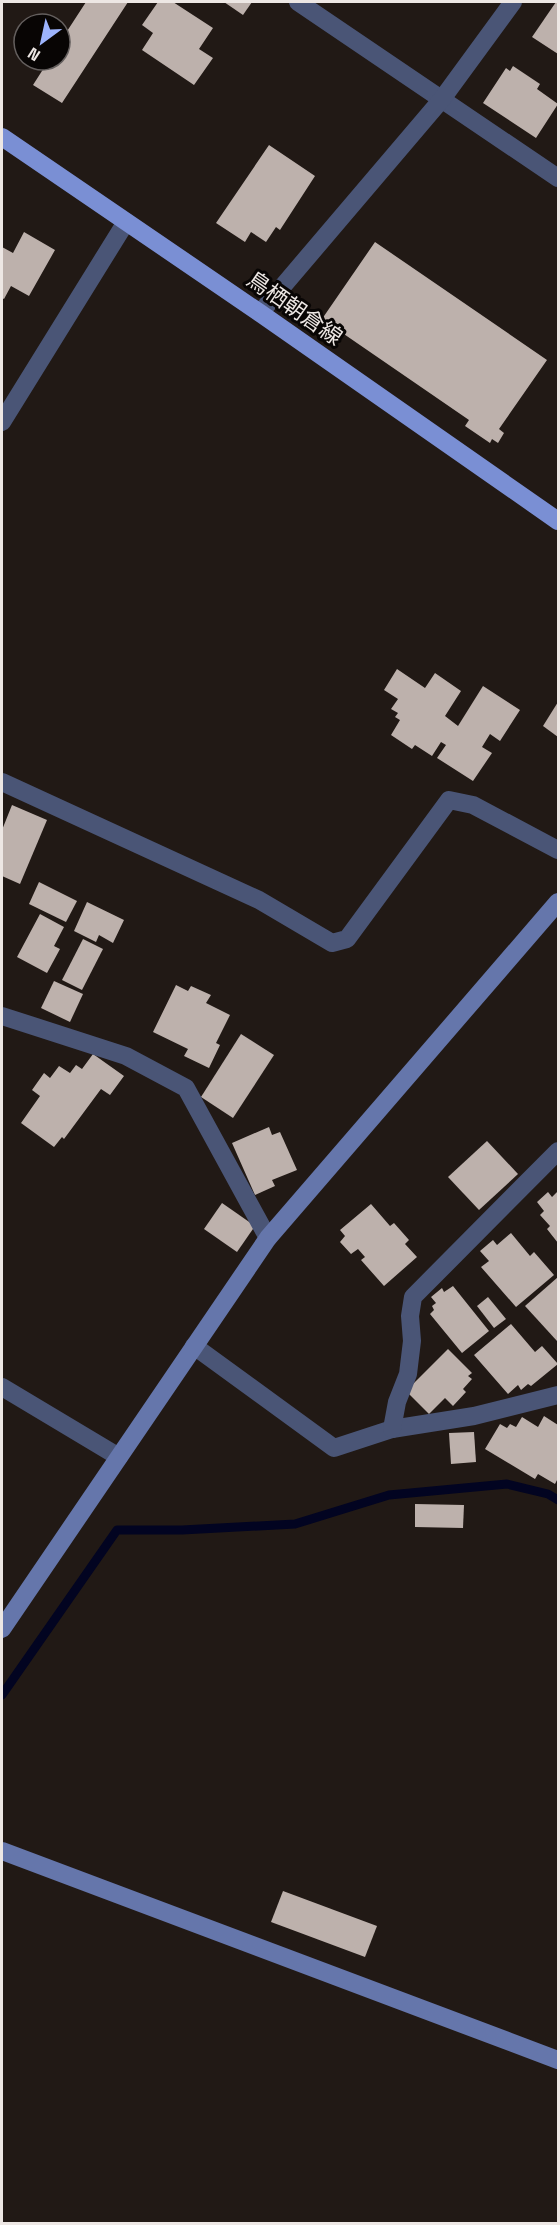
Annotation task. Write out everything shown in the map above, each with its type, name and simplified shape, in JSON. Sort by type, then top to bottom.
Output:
[{"type":"main road","name":"鳥栖朝倉線","points":[[2,137],[260,312],[558,521]]},
{"type":"street","points":[[298,2],[558,178]]},
{"type":"street","points":[[260,312],[442,99],[513,2]]},
{"type":"street","points":[[2,422],[126,222]]},
{"type":"street","points":[[2,782],[259,900],[332,943],[347,939],[449,800],[473,805],[558,849]]},
{"type":"street","points":[[2,1629],[268,1238],[558,902]]},
{"type":"street","points":[[2,1016],[126,1056],[186,1088],[268,1238]]},
{"type":"street","points":[[392,1429],[397,1402],[408,1374],[412,1341],[410,1316],[413,1297],[558,1151]]},
{"type":"street","points":[[194,1346],[334,1448],[392,1429],[474,1416],[558,1395]]},
{"type":"street","points":[[2,1387],[118,1457]]},
{"type":"street","points":[[2,1851],[558,2060]]},
{"type":"building","points":[[86,2],[128,2],[62,103],[33,85],[41,72],[72,72],[72,24]]},
{"type":"building","points":[[158,2],[173,2],[213,28],[199,49],[213,58],[194,85],[142,50],[153,33],[142,25]]},
{"type":"building","points":[[224,2],[252,2],[243,15]]},
{"type":"building","points":[[558,2],[558,54],[532,37]]},
{"type":"building","points":[[513,66],[540,84],[537,89],[558,104],[536,138],[483,103],[506,68],[510,71]]},
{"type":"building","points":[[269,145],[315,176],[280,230],[276,227],[266,242],[251,232],[245,242],[216,223]]},
{"type":"building","points":[[24,232],[55,250],[29,296],[11,286],[4,299],[2,298],[2,247],[13,253]]},
{"type":"building","points":[[375,242],[547,360],[499,429],[504,433],[498,443],[492,439],[490,443],[465,426],[469,420],[322,319]]},
{"type":"building","points":[[397,669],[425,688],[435,673],[461,691],[445,716],[458,726],[483,686],[520,710],[500,741],[490,734],[482,747],[492,753],[473,781],[437,758],[446,745],[441,742],[432,756],[415,745],[412,749],[391,735],[400,720],[395,717],[398,713],[391,709],[398,699],[384,690]]},
{"type":"building","points":[[558,702],[558,737],[543,726]]},
{"type":"building","points":[[12,805],[47,820],[20,884],[2,876],[2,830]]},
{"type":"building","points":[[39,882],[77,901],[66,922],[29,904]]},
{"type":"building","points":[[87,902],[124,920],[113,943],[99,935],[96,942],[74,931]]},
{"type":"building","points":[[40,914],[64,927],[54,946],[60,949],[47,973],[17,957]]},
{"type":"building","points":[[83,939],[103,949],[82,990],[62,980]]},
{"type":"building","points":[[54,981],[83,994],[70,1022],[41,1008]]},
{"type":"building","points":[[176,985],[188,991],[191,986],[211,995],[206,1003],[230,1015],[216,1043],[220,1045],[209,1068],[184,1056],[188,1049],[153,1032]]},
{"type":"building","points":[[241,1034],[274,1055],[233,1118],[201,1097]]},
{"type":"building","points":[[93,1054],[124,1076],[110,1095],[101,1089],[64,1139],[62,1137],[54,1147],[21,1123],[40,1096],[32,1090],[44,1073],[50,1078],[59,1066],[70,1073],[76,1065],[82,1069]]},
{"type":"building","points":[[269,1127],[272,1135],[280,1132],[297,1170],[272,1180],[275,1186],[255,1195],[232,1143]]},
{"type":"building","points":[[487,1141],[518,1174],[479,1210],[448,1177]]},
{"type":"building","points":[[558,1191],[558,1243],[547,1229],[550,1226],[540,1215],[544,1211],[537,1202],[548,1192],[552,1197]]},
{"type":"building","points":[[222,1203],[255,1226],[237,1252],[204,1229]]},
{"type":"building","points":[[371,1204],[390,1226],[394,1223],[409,1240],[405,1244],[417,1257],[384,1286],[361,1260],[365,1257],[358,1249],[351,1254],[340,1242],[345,1236],[340,1230]]},
{"type":"building","points":[[511,1233],[530,1256],[534,1252],[554,1275],[516,1307],[481,1267],[489,1261],[480,1251],[493,1240],[497,1245]]},
{"type":"building","points":[[558,1277],[558,1339],[557,1341],[525,1306]]},
{"type":"building","points":[[453,1286],[489,1331],[462,1353],[430,1314],[434,1310],[432,1306],[436,1303],[431,1297],[442,1288],[444,1292]]},
{"type":"building","points":[[488,1297],[506,1319],[494,1328],[477,1306]]},
{"type":"building","points":[[511,1324],[535,1352],[542,1346],[558,1364],[531,1386],[528,1384],[521,1390],[518,1385],[508,1394],[474,1355]]},
{"type":"building","points":[[448,1349],[472,1373],[468,1376],[472,1379],[463,1389],[466,1392],[453,1406],[445,1398],[429,1414],[406,1391]]},
{"type":"building","points":[[544,1416],[558,1425],[558,1478],[555,1484],[538,1474],[535,1479],[485,1449],[500,1424],[507,1428],[510,1424],[516,1427],[522,1417],[538,1427]]},
{"type":"building","points":[[474,1432],[476,1462],[451,1464],[449,1433]]},
{"type":"building","points":[[415,1504],[464,1505],[463,1528],[415,1527]]},
{"type":"building","points":[[283,1891],[377,1926],[365,1957],[271,1922]]},
{"type":"waterway","points":[[2,1695],[117,1530],[182,1530],[295,1524],[389,1495],[507,1484],[548,1494],[558,1500]]}]
